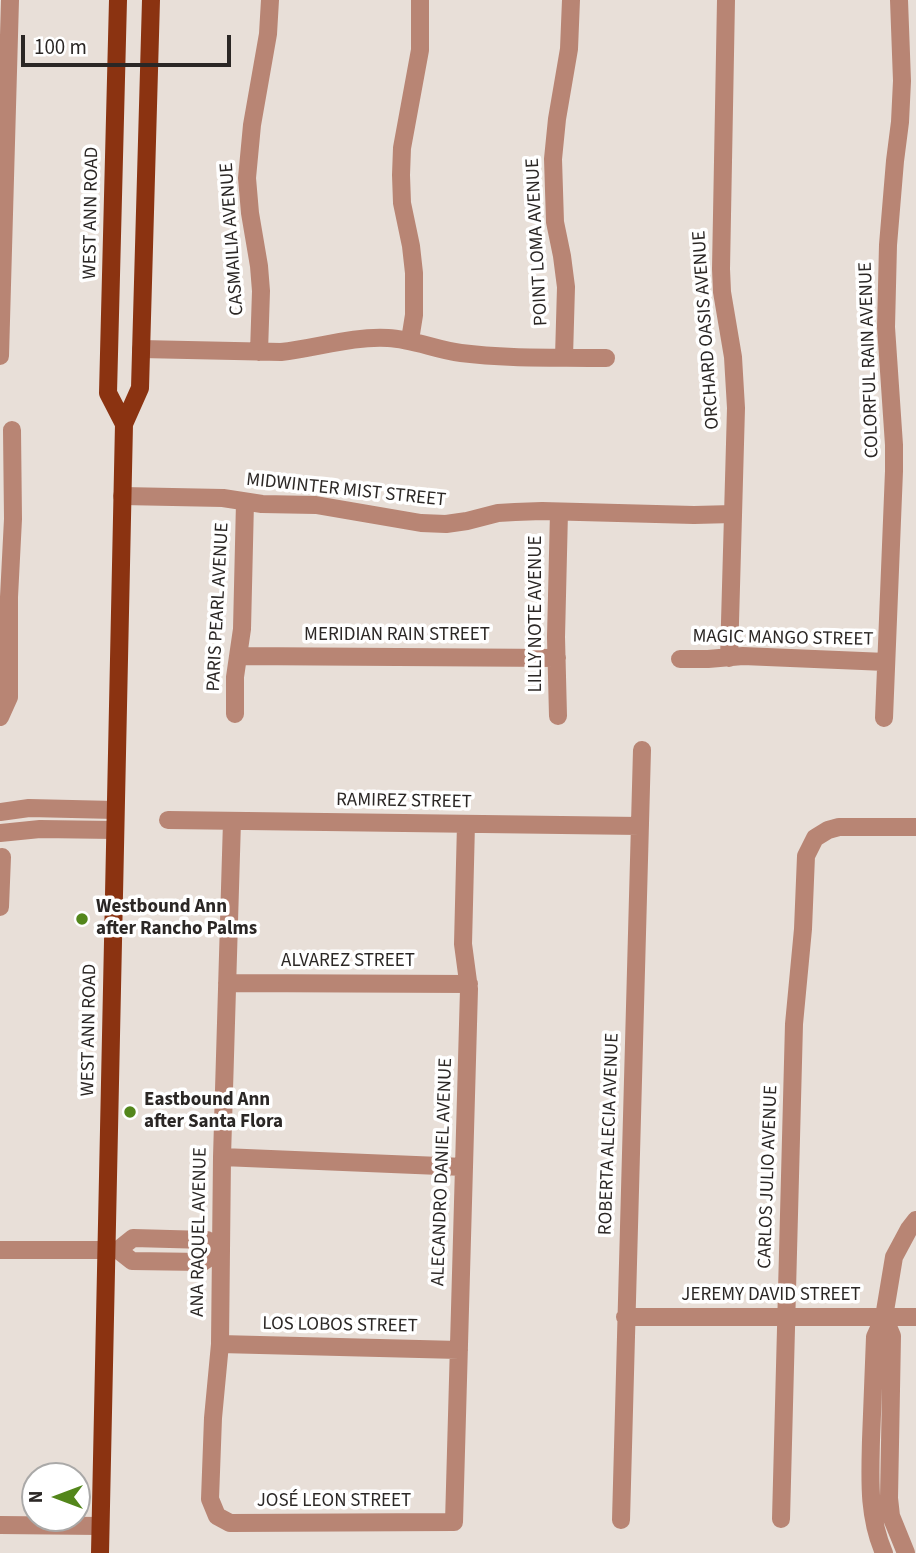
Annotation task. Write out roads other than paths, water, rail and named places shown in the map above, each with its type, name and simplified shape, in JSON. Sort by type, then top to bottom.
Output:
[{"type":"main road","name":"WEST ANN ROAD","points":[[118,0],[108,393],[124,424]]},
{"type":"main road","name":"WEST ANN ROAD","points":[[100,1553],[112,1250],[115,830],[124,424],[140,388],[151,0]]},
{"type":"street","points":[[0,356],[9,0]]},
{"type":"street","name":"CASMAILIA AVENUE","points":[[259,352],[260,278],[247,178],[252,125],[268,34],[270,0]]},
{"type":"street","points":[[410,340],[415,285],[411,246],[402,203],[402,148],[421,50],[421,0]]},
{"type":"street","name":"POINT LOMA AVENUE","points":[[564,357],[566,287],[555,222],[553,159],[569,49],[571,0]]},
{"type":"street","name":"ORCHARD OASIS AVENUE","points":[[726,0],[720,269],[733,357],[736,408],[729,657]]},
{"type":"street","name":"COLORFUL RAIN AVENUE","points":[[884,718],[894,471],[886,327],[888,245],[902,81],[900,0]]},
{"type":"street","points":[[141,349],[259,352],[304,349],[376,338],[410,340],[439,350],[476,355],[606,358]]},
{"type":"street","points":[[0,717],[9,697],[12,430]]},
{"type":"street","name":"MIDWINTER MIST STREET","points":[[122,496],[223,498],[262,504],[316,505],[421,523],[446,524],[498,513],[733,514]]},
{"type":"street","name":"PARIS PEARL AVENUE","points":[[235,714],[235,677],[242,629],[245,502]]},
{"type":"street","name":"LILLY NOTE AVENUE","points":[[558,716],[559,512]]},
{"type":"street","name":"MERIDIAN RAIN STREET","points":[[238,656],[557,657]]},
{"type":"street","name":"MAGIC MANGO STREET","points":[[680,659],[743,656],[886,662]]},
{"type":"street","name":"ROBERTA ALECIA AVENUE","points":[[621,1520],[642,750]]},
{"type":"street","points":[[0,812],[29,808],[116,810]]},
{"type":"street","name":"RAMIREZ STREET","points":[[168,820],[640,826]]},
{"type":"street","name":"ANA RAQUEL AVENUE","points":[[217,1516],[210,1499],[213,1418],[220,1344],[222,1157],[232,821]]},
{"type":"street","name":"ALECANDRO DANIEL AVENUE","points":[[454,1522],[469,984],[463,944],[466,824]]},
{"type":"street","name":"CARLOS JULIO AVENUE","points":[[781,1519],[794,1024],[803,929],[806,856],[815,838],[839,827],[916,827]]},
{"type":"street","points":[[0,833],[40,829],[115,830]]},
{"type":"street","points":[[0,907],[2,857]]},
{"type":"street","name":"ALVAREZ STREET","points":[[227,983],[469,984]]},
{"type":"street","points":[[222,1157],[464,1167]]},
{"type":"street","points":[[897,1532],[881,1546],[873,1520],[870,1491],[875,1337],[884,1317],[894,1257],[916,1220]]},
{"type":"street","points":[[0,1250],[112,1250],[133,1238],[207,1240],[220,1250]]},
{"type":"street","name":"JEREMY DAVID STREET","points":[[625,1317],[916,1317]]},
{"type":"street","points":[[884,1317],[892,1336],[889,1498],[891,1516],[906,1553]]},
{"type":"street","name":"LOS LOBOS STREET","points":[[220,1344],[459,1350]]},
{"type":"street","name":"JOSÉ LEON STREET","points":[[217,1516],[230,1523],[454,1522]]},
{"type":"street","points":[[0,1525],[100,1526]]},
{"type":"place","name":"Westbound Ann after Rancho Palms","points":[[82,919]]},
{"type":"place","name":"Eastbound Ann after Santa Flora","points":[[130,1112]]}]
